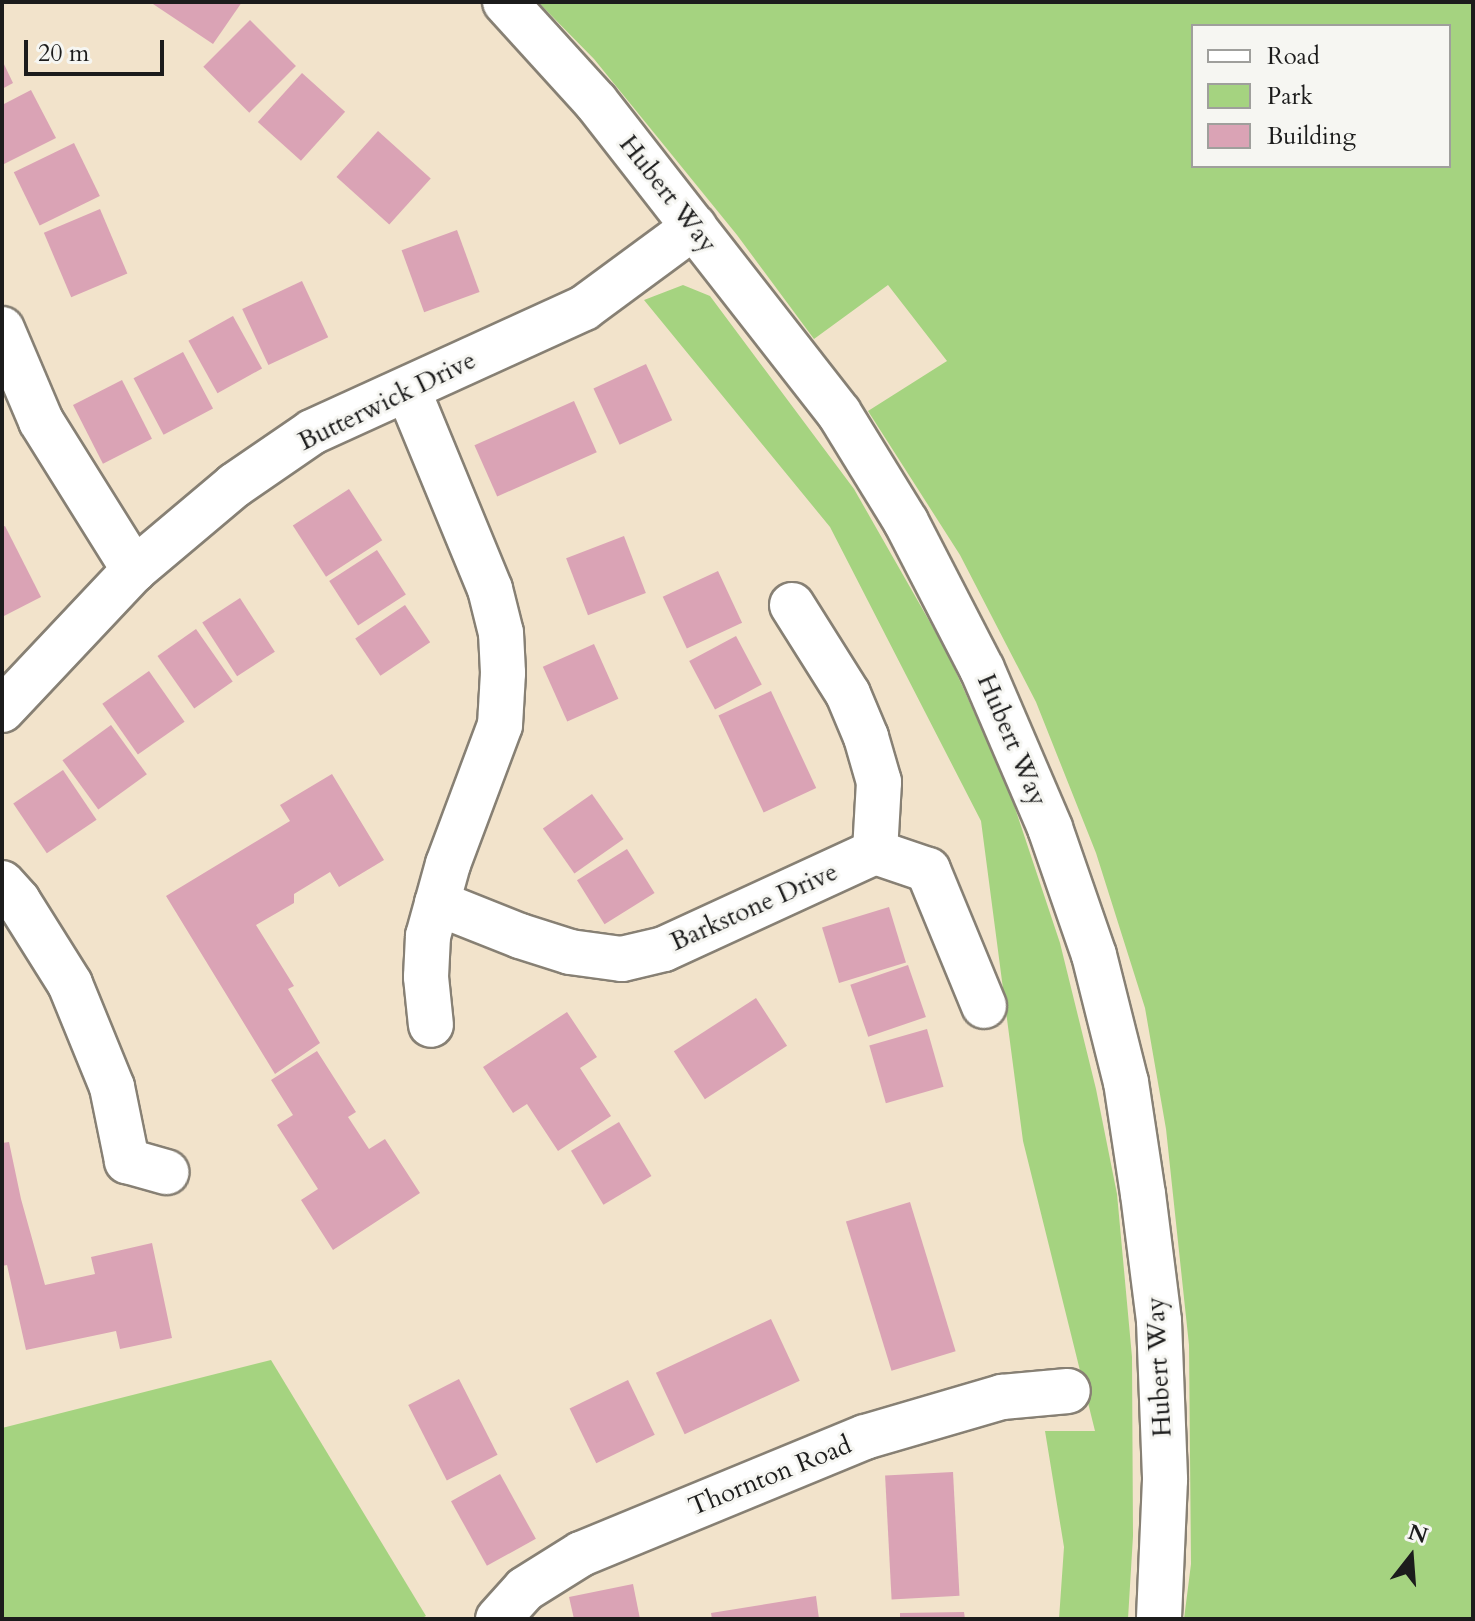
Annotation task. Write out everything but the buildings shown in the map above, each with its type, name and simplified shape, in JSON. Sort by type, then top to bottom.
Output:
[{"type":"street","name":"Hubert Way","points":[[505,2],[596,102],[839,413],[906,522],[982,669],[1050,828],[1094,955],[1126,1082],[1159,1321],[1165,1480],[1159,1619]]},
{"type":"street","name":"Butterwick Drive","points":[[2,710],[134,570],[235,485],[312,432],[584,308],[694,227]]},
{"type":"street","points":[[2,329],[41,421],[134,570]]},
{"type":"street","points":[[408,390],[490,589],[501,633],[503,673],[500,725],[448,864],[428,936],[426,977],[431,1025]]},
{"type":"street","points":[[792,605],[848,694],[866,737],[879,782],[875,852],[928,870],[984,1006]]},
{"type":"street","name":"Barkstone Drive","points":[[437,903],[570,952],[622,959],[664,949],[875,852]]},
{"type":"street","points":[[2,883],[18,901],[70,984],[112,1087],[127,1161],[166,1172]]},
{"type":"street","name":"Thornton Road","points":[[498,1619],[525,1589],[581,1554],[865,1437],[1002,1397],[1068,1391]]},
{"type":"green space","points":[[538,2],[1473,2],[1473,1619],[1184,1619],[1191,1564],[1189,1345],[1166,1129],[1145,1008],[1096,853],[1036,702],[960,555],[868,411],[947,361],[888,285],[814,339],[737,235],[594,59]]},
{"type":"green space","points":[[683,285],[710,296],[854,489],[947,652],[1009,790],[1060,943],[1096,1089],[1117,1194],[1132,1357],[1133,1536],[1128,1619],[1059,1619],[1064,1547],[1045,1431],[1095,1431],[1023,1141],[981,821],[830,527],[644,300]]},
{"type":"green space","points":[[271,1360],[426,1616],[420,1619],[2,1619],[2,1428]]}]
